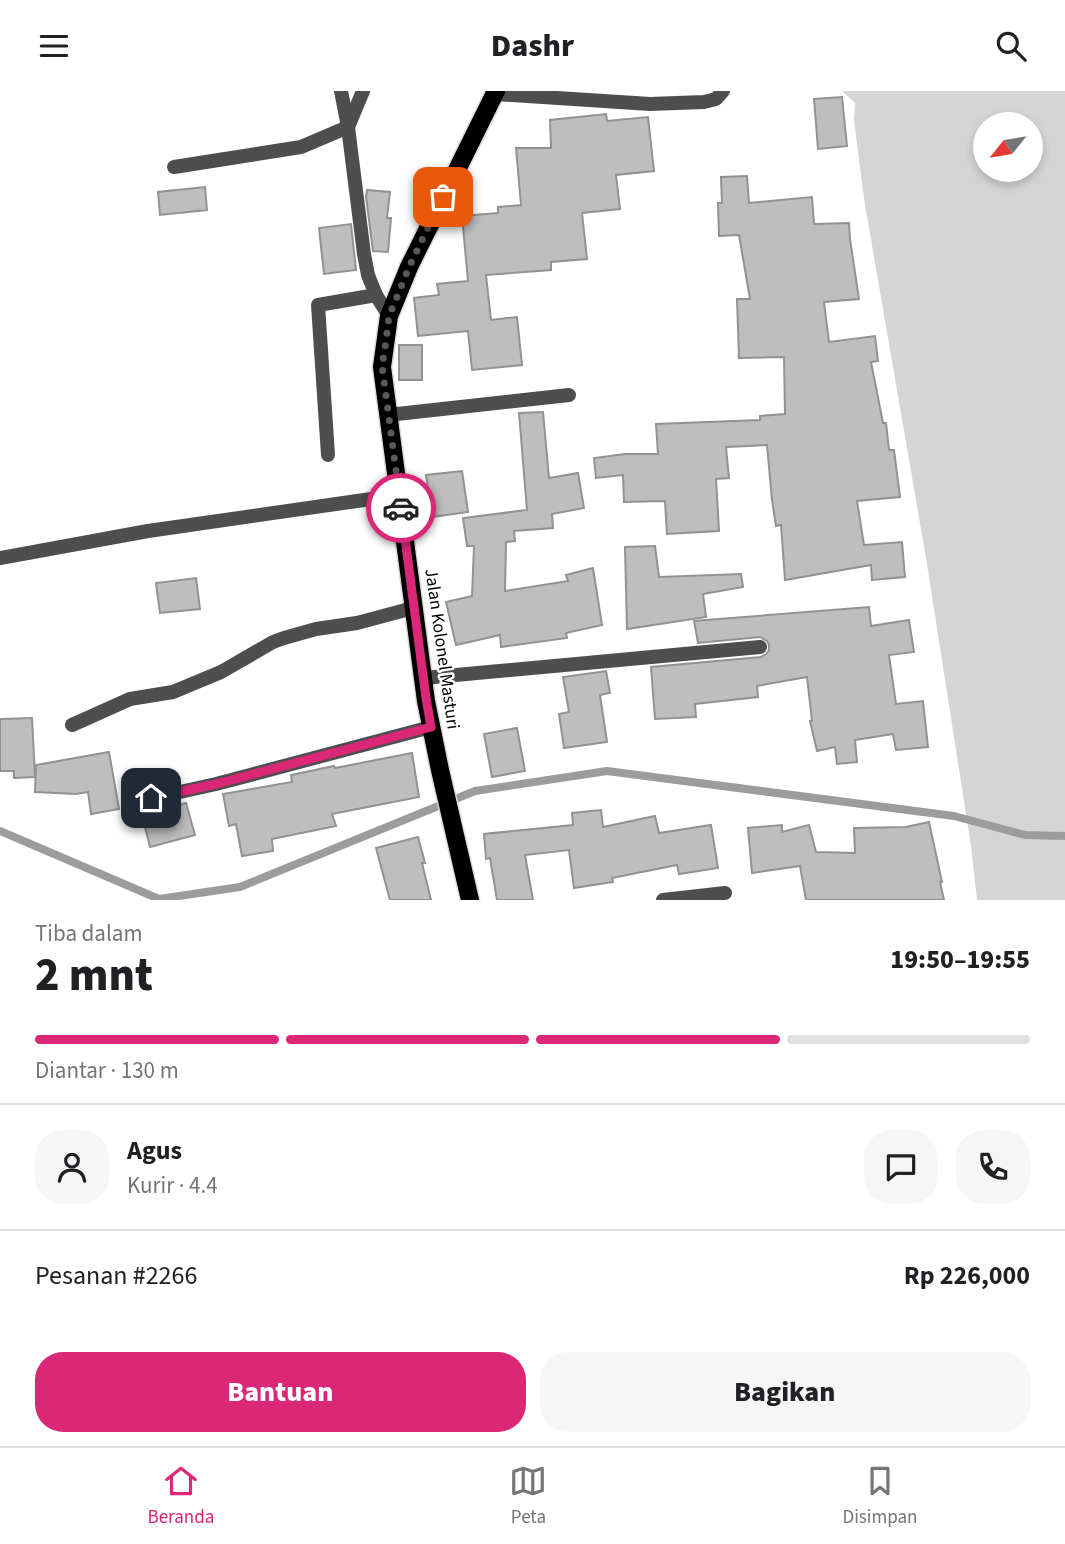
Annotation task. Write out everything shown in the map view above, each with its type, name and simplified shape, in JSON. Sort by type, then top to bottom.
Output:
[{"type":"main road","name":"Jalan Kolonel Masturi","points":[[470,900],[431,727],[382,366],[389,316],[415,255],[495,92]]},
{"type":"street","points":[[341,91],[348,127],[363,254],[376,295],[389,316]]},
{"type":"street","points":[[174,167],[301,147],[348,127],[363,91]]},
{"type":"street","points":[[495,92],[650,103],[704,102],[716,99],[723,91]]},
{"type":"street","points":[[328,454],[318,305],[376,295]]},
{"type":"street","points":[[388,415],[569,395]]},
{"type":"street","points":[[0,558],[148,531],[399,495]]},
{"type":"street","points":[[72,725],[130,699],[173,692],[221,672],[284,638],[413,608]]},
{"type":"street","points":[[423,678],[760,647]]},
{"type":"street","points":[[130,803],[216,784],[431,727]]},
{"type":"street","points":[[663,900],[725,893]]},
{"type":"shaded area","points":[[842,91],[1065,91],[1065,900],[977,900],[926,558],[864,199],[854,120],[855,103]]},
{"type":"building","points":[[842,97],[847,146],[818,149],[814,99]]},
{"type":"building","points":[[606,114],[607,121],[648,117],[654,171],[616,175],[620,209],[582,213],[587,259],[551,262],[551,270],[486,275],[491,320],[517,317],[522,365],[472,370],[468,331],[418,336],[414,298],[439,295],[437,284],[468,281],[462,216],[498,213],[498,207],[521,205],[516,148],[551,148],[550,120]]},
{"type":"building","points":[[747,176],[749,203],[812,197],[814,224],[849,223],[859,299],[824,302],[829,342],[875,336],[878,361],[871,362],[883,423],[886,423],[889,450],[894,450],[900,497],[857,501],[864,545],[902,542],[905,577],[872,580],[871,565],[785,580],[781,525],[776,526],[767,445],[726,447],[729,478],[716,479],[719,531],[667,534],[665,501],[624,502],[623,475],[596,478],[594,458],[658,454],[656,424],[760,420],[760,416],[785,414],[784,357],[739,358],[737,299],[750,299],[739,235],[719,236],[718,203],[722,203],[721,177]]},
{"type":"building","points":[[205,187],[207,210],[160,215],[158,192]]},
{"type":"building","points":[[367,190],[390,192],[387,218],[391,218],[388,252],[373,251]]},
{"type":"building","points":[[351,224],[356,270],[324,274],[319,228]]},
{"type":"building","points":[[399,345],[422,345],[422,380],[399,380]]},
{"type":"building","points":[[543,412],[549,478],[578,473],[584,508],[552,514],[553,528],[514,531],[515,541],[506,542],[505,591],[568,581],[566,575],[593,568],[602,625],[566,633],[567,638],[501,647],[500,635],[456,645],[446,602],[472,596],[474,546],[467,546],[463,518],[527,510],[519,413]]},
{"type":"building","points":[[462,471],[468,512],[432,517],[426,475]]},
{"type":"building","points":[[655,546],[659,577],[741,574],[743,587],[703,594],[706,617],[627,629],[625,547]]},
{"type":"building","points":[[196,578],[200,609],[160,613],[156,583]]},
{"type":"building","points":[[869,607],[871,626],[909,620],[914,652],[889,655],[896,704],[923,701],[928,747],[896,750],[893,734],[855,740],[857,762],[837,764],[835,747],[817,751],[810,721],[807,677],[757,686],[758,697],[695,704],[696,717],[655,719],[651,667],[761,657],[769,650],[767,641],[760,637],[698,643],[694,621]]},
{"type":"building","points":[[606,671],[610,693],[600,695],[607,742],[564,748],[559,714],[569,712],[563,677]]},
{"type":"building","points":[[32,718],[35,777],[14,778],[14,771],[0,771],[0,719]]},
{"type":"building","points":[[517,728],[525,771],[492,777],[484,734]]},
{"type":"building","points":[[109,752],[119,809],[91,814],[88,792],[35,792],[36,765]]},
{"type":"building","points":[[412,753],[419,797],[332,814],[336,826],[272,839],[273,851],[242,856],[236,824],[229,826],[223,794],[292,782],[291,775]]},
{"type":"building","points":[[186,803],[195,835],[150,847],[142,815]]},
{"type":"building","points":[[601,810],[603,827],[655,816],[659,833],[711,825],[718,868],[679,874],[677,865],[612,878],[613,882],[574,888],[569,850],[525,855],[533,900],[497,900],[490,858],[486,859],[484,834],[573,825],[572,813]]},
{"type":"building","points":[[929,822],[944,900],[806,900],[800,866],[752,873],[748,828],[782,825],[782,832],[809,825],[816,852],[855,853],[854,828],[906,827]]},
{"type":"building","points":[[418,837],[431,900],[390,900],[376,848]]},
{"type":"waterway","points":[[0,831],[159,899],[240,887],[475,791],[607,771],[954,816],[1025,835],[1065,836]]},
{"type":"way so far","points":[[401,508],[382,366],[389,316],[443,197]]},
{"type":"route","points":[[151,798],[216,784],[431,727],[401,508]]}]
